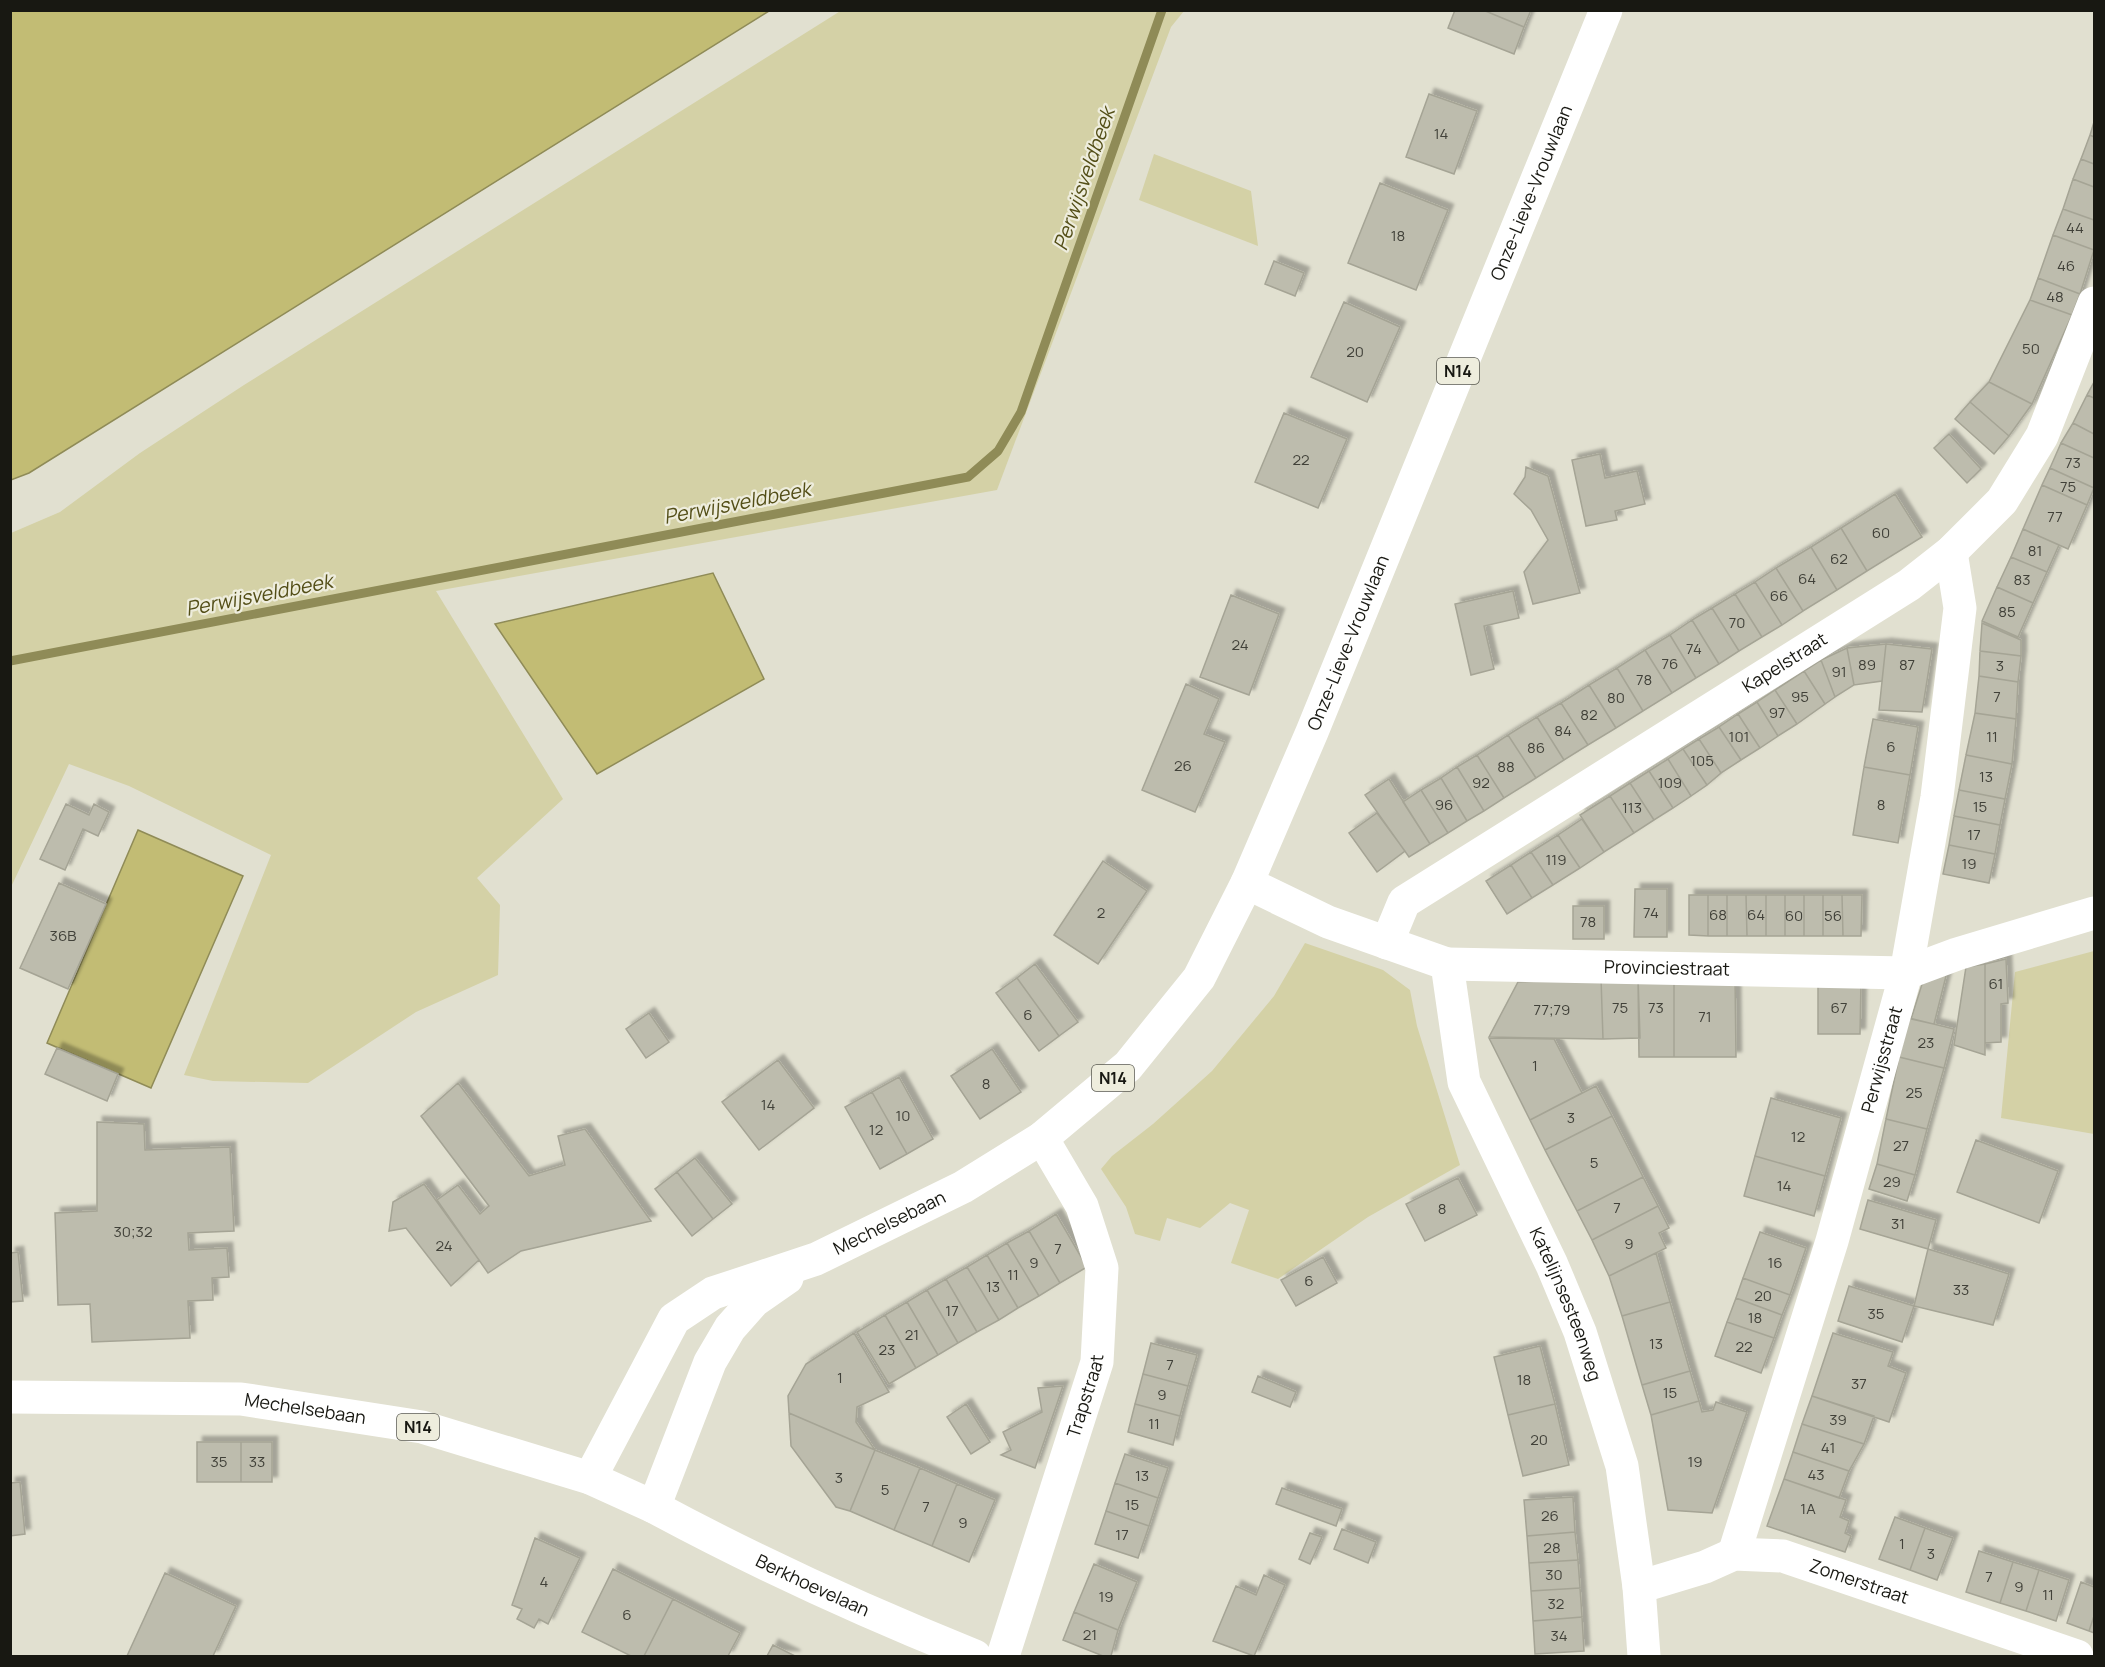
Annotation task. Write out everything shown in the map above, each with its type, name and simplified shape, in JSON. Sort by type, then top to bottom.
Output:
[{"type":"street","name":"Onze-Lieve-Vrouwlaan","points":[[963,1187],[1042,1138],[1128,1066],[1199,978],[1247,883],[1312,732],[1606,10]]},
{"type":"street","name":"Kapelstraat","points":[[1387,942],[1404,902],[1909,585],[1951,552],[2002,501],[2042,436],[2094,303]]},
{"type":"street","name":"Perwijsstraat","points":[[1734,1554],[1832,1241],[1906,973],[1937,797],[1960,608],[1951,552]]},
{"type":"street","name":"Provinciestraat","points":[[1247,883],[1328,922],[1448,964],[1906,973],[1957,954],[2094,913]]},
{"type":"street","name":"Katelijnsesteenweg","points":[[1448,964],[1464,1082],[1552,1265],[1580,1332],[1618,1455],[1639,1587],[1644,1656]]},
{"type":"street","name":"Trapstraat","points":[[1003,1656],[1097,1362],[1102,1268],[1082,1206],[1042,1138]]},
{"type":"street","name":"Mechelsebaan","points":[[590,1478],[674,1319],[713,1293],[816,1259],[963,1187]]},
{"type":"street","name":"Mechelsebaan","points":[[10,1397],[241,1399],[422,1428],[590,1478],[654,1507],[710,1362],[730,1328],[754,1301],[816,1259]]},
{"type":"street","name":"Berkhoevelaan","points":[[654,1507],[711,1538],[867,1612],[975,1656]]},
{"type":"street","name":"Zomerstraat","points":[[1639,1587],[1705,1567],[1734,1554],[1783,1556],[2077,1656]]},
{"type":"shaded area","points":[[11,10],[769,11],[29,473],[11,480]]},
{"type":"shaded area","points":[[842,10],[1184,11],[1171,27],[997,490],[436,591],[563,799],[477,878],[500,905],[498,975],[416,1012],[308,1083],[213,1081],[184,1075],[271,855],[129,786],[69,764],[11,887],[11,533],[60,512],[140,453],[244,385]]},
{"type":"shaded area","points":[[1154,154],[1251,191],[1258,246],[1139,200]]},
{"type":"shaded area","points":[[713,573],[764,679],[597,774],[495,624]]},
{"type":"shaded area","points":[[138,830],[243,876],[151,1088],[47,1043]]},
{"type":"shaded area","points":[[1305,943],[1383,970],[1410,990],[1417,1026],[1460,1165],[1368,1217],[1278,1279],[1231,1263],[1249,1210],[1230,1203],[1200,1228],[1167,1218],[1160,1241],[1135,1234],[1126,1207],[1101,1169],[1112,1156],[1153,1124],[1212,1071],[1274,996]]},
{"type":"shaded area","points":[[2094,951],[2094,1134],[2001,1118],[2015,972]]},
{"type":"building","points":[[1455,10],[1483,10],[1524,27],[1514,54],[1448,28]]},
{"type":"building","points":[[1483,10],[1531,10],[1524,27]]},
{"type":"building","points":[[1429,94],[1477,111],[1454,174],[1406,157]]},
{"type":"building","points":[[2094,122],[2094,137],[2090,135]]},
{"type":"building","points":[[2090,135],[2094,137],[2094,164],[2081,159]]},
{"type":"building","points":[[2081,159],[2094,164],[2094,187],[2073,179]]},
{"type":"building","points":[[2073,179],[2094,187],[2094,220],[2063,209]]},
{"type":"building","points":[[1380,183],[1448,210],[1416,290],[1348,263]]},
{"type":"building","points":[[2063,209],[2094,220],[2094,250],[2053,235]]},
{"type":"building","points":[[2053,235],[2094,250],[2080,294],[2038,278]]},
{"type":"building","points":[[1274,261],[1304,273],[1295,296],[1265,284]]},
{"type":"building","points":[[2038,278],[2080,294],[2072,315],[2030,300]]},
{"type":"building","points":[[2030,300],[2072,315],[2032,404],[1989,382]]},
{"type":"building","points":[[1344,302],[1400,327],[1367,402],[1311,377]]},
{"type":"building","points":[[1989,382],[2032,404],[2009,436],[1970,402]]},
{"type":"building","points":[[2094,382],[2094,398],[2087,395]]},
{"type":"building","points":[[2087,395],[2094,398],[2094,434],[2073,423]]},
{"type":"building","points":[[1970,402],[2009,436],[1994,454],[1955,419]]},
{"type":"building","points":[[1284,413],[1347,439],[1318,508],[1255,482]]},
{"type":"building","points":[[2073,423],[2094,434],[2094,458],[2061,443]]},
{"type":"building","points":[[1949,434],[1981,469],[1967,483],[1934,448]]},
{"type":"building","points":[[2061,443],[2094,458],[2094,488],[2050,468]]},
{"type":"building","points":[[1600,454],[1605,478],[1637,471],[1645,504],[1615,511],[1617,520],[1586,526],[1572,460]]},
{"type":"building","points":[[1526,467],[1548,476],[1580,593],[1533,604],[1524,572],[1548,540],[1531,510],[1514,494],[1525,477]]},
{"type":"building","points":[[2050,468],[2094,488],[2087,505],[2042,485]]},
{"type":"building","points":[[2042,485],[2087,505],[2068,549],[2023,529]]},
{"type":"building","points":[[1895,494],[1922,537],[1867,571],[1841,528]]},
{"type":"building","points":[[1841,528],[1867,571],[1837,590],[1811,547]]},
{"type":"building","points":[[2023,529],[2059,545],[2047,572],[2011,557]]},
{"type":"building","points":[[1811,547],[1837,590],[1803,611],[1776,568]]},
{"type":"building","points":[[2011,557],[2047,572],[2033,603],[1997,587]]},
{"type":"building","points":[[1776,568],[1803,611],[1782,625],[1755,582]]},
{"type":"building","points":[[1755,582],[1782,625],[1762,637],[1735,594]]},
{"type":"building","points":[[1997,587],[2033,603],[2018,637],[1982,621]]},
{"type":"building","points":[[1513,591],[1519,618],[1484,626],[1494,669],[1471,675],[1455,604]]},
{"type":"building","points":[[1735,594],[1762,637],[1739,651],[1712,608]]},
{"type":"building","points":[[1231,595],[1279,614],[1249,695],[1200,677]]},
{"type":"building","points":[[1712,608],[1739,651],[1719,664],[1692,620]]},
{"type":"building","points":[[1692,620],[1719,664],[1696,678],[1670,635]]},
{"type":"building","points":[[1982,623],[2021,640],[2021,656],[1980,651]]},
{"type":"building","points":[[1670,635],[1696,678],[1672,693],[1645,650]]},
{"type":"building","points":[[1886,644],[1932,649],[1922,712],[1879,710]]},
{"type":"building","points":[[1886,644],[1882,681],[1854,685],[1847,648]]},
{"type":"building","points":[[1847,648],[1854,685],[1835,697],[1821,660]]},
{"type":"building","points":[[1645,650],[1672,693],[1643,711],[1617,668]]},
{"type":"building","points":[[1980,651],[2021,656],[2018,682],[1979,676]]},
{"type":"building","points":[[1821,660],[1835,697],[1825,704],[1804,671]]},
{"type":"building","points":[[1617,668],[1643,711],[1616,728],[1589,685]]},
{"type":"building","points":[[1804,671],[1825,704],[1797,724],[1775,690]]},
{"type":"building","points":[[1979,676],[2018,682],[2016,719],[1975,713]]},
{"type":"building","points":[[1186,684],[1219,699],[1204,734],[1225,742],[1195,812],[1142,790]]},
{"type":"building","points":[[1589,685],[1616,728],[1588,745],[1561,703]]},
{"type":"building","points":[[1775,690],[1797,724],[1778,736],[1757,702]]},
{"type":"building","points":[[1757,702],[1778,736],[1760,748],[1738,714]]},
{"type":"building","points":[[1561,703],[1588,745],[1564,760],[1537,717]]},
{"type":"building","points":[[1975,713],[2016,719],[2012,764],[1966,755]]},
{"type":"building","points":[[1738,714],[1760,748],[1741,760],[1719,727]]},
{"type":"building","points":[[1537,717],[1564,760],[1536,778],[1508,735]]},
{"type":"building","points":[[1873,719],[1918,727],[1910,775],[1864,767]]},
{"type":"building","points":[[1719,727],[1741,760],[1721,773],[1699,739]]},
{"type":"building","points":[[1508,735],[1536,778],[1504,798],[1477,755]]},
{"type":"building","points":[[1699,739],[1721,773],[1707,785],[1683,749]]},
{"type":"building","points":[[1683,749],[1707,785],[1691,796],[1668,759]]},
{"type":"building","points":[[1477,755],[1504,798],[1484,811],[1457,767]]},
{"type":"building","points":[[1966,755],[2012,764],[2005,799],[1959,790]]},
{"type":"building","points":[[1668,759],[1691,796],[1673,808],[1649,771]]},
{"type":"building","points":[[1457,767],[1484,811],[1467,821],[1441,778]]},
{"type":"building","points":[[1864,767],[1910,775],[1898,843],[1853,835]]},
{"type":"building","points":[[1649,771],[1673,808],[1654,820],[1630,783]]},
{"type":"building","points":[[1441,778],[1467,821],[1448,833],[1421,790]]},
{"type":"building","points":[[1389,779],[1430,844],[1409,857],[1365,795]]},
{"type":"building","points":[[1630,783],[1654,820],[1634,833],[1610,796]]},
{"type":"building","points":[[1421,790],[1448,833],[1430,844],[1403,802]]},
{"type":"building","points":[[1959,790],[2005,799],[2000,825],[1954,816]]},
{"type":"building","points":[[1610,796],[1634,833],[1604,852],[1580,815]]},
{"type":"building","points":[[66,804],[89,815],[94,804],[109,812],[98,836],[83,829],[65,870],[40,859]]},
{"type":"building","points":[[1377,813],[1405,851],[1377,872],[1349,833]]},
{"type":"building","points":[[1954,816],[2000,825],[1995,854],[1949,845]]},
{"type":"building","points":[[1582,819],[1604,852],[1580,868],[1558,835]]},
{"type":"building","points":[[1558,835],[1580,868],[1553,885],[1531,852]]},
{"type":"building","points":[[1949,845],[1995,854],[1989,883],[1943,874]]},
{"type":"building","points":[[1531,852],[1553,885],[1532,898],[1511,865]]},
{"type":"building","points":[[1103,861],[1147,891],[1098,964],[1054,935]]},
{"type":"building","points":[[1511,865],[1532,898],[1507,914],[1486,881]]},
{"type":"building","points":[[59,883],[106,904],[68,989],[20,968]]},
{"type":"building","points":[[1635,889],[1667,889],[1667,937],[1634,937]]},
{"type":"building","points":[[1689,895],[1708,895],[1708,936],[1689,935]]},
{"type":"building","points":[[1708,895],[1727,895],[1727,936],[1708,936]]},
{"type":"building","points":[[1727,895],[1746,895],[1747,936],[1727,936]]},
{"type":"building","points":[[1746,895],[1766,895],[1766,936],[1747,936]]},
{"type":"building","points":[[1766,895],[1785,895],[1785,936],[1766,936]]},
{"type":"building","points":[[1785,895],[1804,895],[1804,936],[1785,936]]},
{"type":"building","points":[[1804,895],[1823,895],[1823,936],[1804,936]]},
{"type":"building","points":[[1823,895],[1842,895],[1843,936],[1823,936]]},
{"type":"building","points":[[1842,895],[1862,895],[1861,936],[1843,936]]},
{"type":"building","points":[[1573,906],[1604,906],[1604,939],[1573,939]]},
{"type":"building","points":[[2006,959],[2008,1003],[2001,1004],[2001,1042],[1985,1043],[1985,964]]},
{"type":"building","points":[[1035,964],[1078,1022],[1059,1036],[1017,978]]},
{"type":"building","points":[[1985,964],[1985,1055],[1954,1045],[1966,967]]},
{"type":"building","points":[[1947,972],[1934,1024],[1911,1019],[1923,981]]},
{"type":"building","points":[[1735,976],[1736,1057],[1674,1057],[1674,977]]},
{"type":"building","points":[[1638,977],[1674,977],[1674,1057],[1639,1057]]},
{"type":"building","points":[[1638,977],[1640,1038],[1603,1039],[1601,978]]},
{"type":"building","points":[[1017,978],[1059,1036],[1039,1051],[996,993]]},
{"type":"building","points":[[1601,978],[1603,1039],[1489,1037],[1518,982]]},
{"type":"building","points":[[1818,981],[1861,982],[1860,1034],[1818,1034]]},
{"type":"building","points":[[649,1013],[669,1042],[646,1058],[626,1029]]},
{"type":"building","points":[[1909,1018],[1954,1029],[1944,1068],[1899,1057]]},
{"type":"building","points":[[1489,1038],[1554,1039],[1582,1093],[1530,1120]]},
{"type":"building","points":[[57,1048],[118,1074],[107,1101],[45,1074]]},
{"type":"building","points":[[992,1049],[1021,1092],[980,1119],[951,1076]]},
{"type":"building","points":[[1899,1057],[1944,1068],[1927,1129],[1886,1119]]},
{"type":"building","points":[[778,1060],[814,1108],[759,1150],[722,1102]]},
{"type":"building","points":[[899,1077],[933,1139],[907,1154],[872,1092]]},
{"type":"building","points":[[458,1083],[529,1176],[565,1165],[558,1136],[585,1129],[651,1221],[521,1251],[488,1273],[437,1200],[458,1185],[480,1214],[489,1206],[421,1116]]},
{"type":"building","points":[[1596,1086],[1612,1116],[1545,1150],[1530,1120]]},
{"type":"building","points":[[872,1092],[907,1154],[880,1169],[845,1107]]},
{"type":"building","points":[[1771,1098],[1841,1118],[1825,1176],[1755,1156]]},
{"type":"building","points":[[1612,1116],[1643,1177],[1577,1211],[1545,1150]]},
{"type":"building","points":[[1886,1119],[1927,1129],[1915,1175],[1877,1164]]},
{"type":"building","points":[[97,1122],[144,1124],[145,1150],[230,1147],[234,1231],[188,1233],[189,1250],[227,1248],[229,1277],[212,1278],[213,1300],[188,1301],[190,1338],[92,1342],[90,1304],[58,1305],[55,1213],[97,1211]]},
{"type":"building","points":[[1976,1140],[2058,1171],[2039,1223],[1957,1192]]},
{"type":"building","points":[[1755,1156],[1825,1176],[1814,1216],[1744,1196]]},
{"type":"building","points":[[695,1158],[732,1204],[713,1219],[677,1172]]},
{"type":"building","points":[[1877,1164],[1915,1175],[1907,1201],[1869,1189]]},
{"type":"building","points":[[677,1172],[713,1219],[692,1236],[655,1189]]},
{"type":"building","points":[[1643,1177],[1658,1206],[1592,1240],[1577,1211]]},
{"type":"building","points":[[1458,1178],[1477,1215],[1425,1241],[1406,1204]]},
{"type":"building","points":[[424,1184],[479,1260],[451,1286],[406,1228],[389,1231],[393,1202]]},
{"type":"building","points":[[1868,1200],[1936,1220],[1928,1249],[1860,1229]]},
{"type":"building","points":[[1658,1206],[1669,1228],[1659,1233],[1666,1248],[1609,1276],[1592,1240]]},
{"type":"building","points":[[1056,1214],[1087,1267],[1060,1283],[1029,1231]]},
{"type":"building","points":[[1029,1231],[1060,1283],[1039,1296],[1007,1243]]},
{"type":"building","points":[[1760,1232],[1806,1248],[1790,1295],[1743,1278]]},
{"type":"building","points":[[1007,1243],[1039,1296],[1018,1308],[987,1255]]},
{"type":"building","points":[[1928,1249],[2009,1274],[1993,1325],[1914,1306]]},
{"type":"building","points":[[18,1252],[23,1301],[10,1302],[10,1253]]},
{"type":"building","points":[[1656,1253],[1670,1302],[1622,1316],[1609,1276]]},
{"type":"building","points":[[987,1255],[1018,1308],[999,1320],[967,1267]]},
{"type":"building","points":[[1323,1257],[1337,1283],[1296,1306],[1281,1280]]},
{"type":"building","points":[[967,1267],[999,1320],[977,1332],[946,1279]]},
{"type":"building","points":[[1743,1278],[1790,1295],[1782,1315],[1736,1298]]},
{"type":"building","points":[[946,1279],[977,1332],[958,1343],[927,1290]]},
{"type":"building","points":[[1849,1286],[1914,1306],[1902,1342],[1838,1321]]},
{"type":"building","points":[[927,1290],[958,1343],[938,1355],[907,1302]]},
{"type":"building","points":[[1736,1298],[1782,1315],[1774,1338],[1727,1322]]},
{"type":"building","points":[[907,1302],[938,1355],[916,1368],[885,1315]]},
{"type":"building","points":[[1670,1302],[1690,1371],[1642,1385],[1622,1316]]},
{"type":"building","points":[[885,1315],[916,1368],[889,1384],[857,1332]]},
{"type":"building","points":[[1727,1322],[1774,1338],[1761,1373],[1715,1356]]},
{"type":"building","points":[[854,1333],[889,1392],[857,1407],[856,1422],[875,1450],[789,1413],[788,1396],[806,1364]]},
{"type":"building","points":[[1833,1333],[1893,1352],[1888,1366],[1906,1373],[1889,1422],[1812,1396]]},
{"type":"building","points":[[1151,1343],[1197,1355],[1188,1386],[1143,1374]]},
{"type":"building","points":[[1540,1346],[1555,1404],[1508,1415],[1494,1357]]},
{"type":"building","points":[[1690,1371],[1699,1401],[1651,1415],[1642,1385]]},
{"type":"building","points":[[1143,1374],[1188,1386],[1180,1416],[1135,1404]]},
{"type":"building","points":[[1258,1376],[1296,1392],[1290,1407],[1252,1392]]},
{"type":"building","points":[[1063,1386],[1035,1468],[1001,1455],[1011,1450],[1003,1432],[1042,1412],[1038,1388]]},
{"type":"building","points":[[1812,1396],[1874,1416],[1864,1444],[1802,1424]]},
{"type":"building","points":[[1699,1401],[1702,1412],[1713,1410],[1716,1402],[1747,1412],[1712,1513],[1668,1510],[1651,1415]]},
{"type":"building","points":[[966,1404],[990,1442],[971,1454],[947,1417]]},
{"type":"building","points":[[1135,1404],[1180,1416],[1173,1445],[1128,1432]]},
{"type":"building","points":[[1555,1404],[1569,1465],[1523,1476],[1508,1415]]},
{"type":"building","points":[[789,1413],[875,1450],[850,1511],[836,1507],[791,1446]]},
{"type":"building","points":[[1802,1424],[1864,1444],[1849,1471],[1793,1452]]},
{"type":"building","points":[[197,1442],[241,1442],[241,1482],[197,1482]]},
{"type":"building","points":[[241,1442],[272,1442],[272,1482],[241,1482]]},
{"type":"building","points":[[875,1450],[920,1468],[894,1530],[850,1511]]},
{"type":"building","points":[[1793,1452],[1849,1471],[1839,1498],[1784,1479]]},
{"type":"building","points":[[1125,1454],[1168,1468],[1158,1498],[1115,1483]]},
{"type":"building","points":[[920,1468],[957,1484],[932,1546],[894,1530]]},
{"type":"building","points":[[1784,1479],[1846,1500],[1840,1517],[1849,1521],[1845,1533],[1851,1536],[1845,1552],[1767,1526]]},
{"type":"building","points":[[20,1482],[25,1534],[10,1536],[10,1483]]},
{"type":"building","points":[[1115,1483],[1158,1498],[1149,1526],[1106,1511]]},
{"type":"building","points":[[957,1484],[995,1500],[969,1562],[932,1546]]},
{"type":"building","points":[[1282,1488],[1342,1509],[1336,1526],[1276,1504]]},
{"type":"building","points":[[1573,1497],[1575,1532],[1527,1536],[1524,1500]]},
{"type":"building","points":[[1106,1511],[1149,1526],[1138,1558],[1095,1544]]},
{"type":"building","points":[[1895,1517],[1925,1528],[1910,1570],[1879,1559]]},
{"type":"building","points":[[1925,1528],[1953,1538],[1937,1580],[1910,1570]]},
{"type":"building","points":[[1342,1529],[1376,1542],[1368,1563],[1334,1549]]},
{"type":"building","points":[[1575,1532],[1578,1560],[1529,1563],[1527,1536]]},
{"type":"building","points":[[1310,1533],[1322,1537],[1310,1564],[1299,1559]]},
{"type":"building","points":[[535,1538],[580,1558],[548,1624],[539,1619],[534,1628],[517,1619],[522,1609],[512,1605]]},
{"type":"building","points":[[1979,1551],[2013,1562],[2000,1603],[1966,1592]]},
{"type":"building","points":[[1578,1560],[1580,1588],[1531,1591],[1529,1563]]},
{"type":"building","points":[[2013,1562],[2039,1570],[2026,1611],[2000,1603]]},
{"type":"building","points":[[1094,1564],[1137,1582],[1118,1630],[1074,1612]]},
{"type":"building","points":[[613,1569],[673,1599],[644,1656],[631,1656],[582,1632]]},
{"type":"building","points":[[2039,1570],[2069,1580],[2056,1621],[2026,1611]]},
{"type":"building","points":[[165,1573],[236,1606],[213,1656],[127,1656]]},
{"type":"building","points":[[1264,1575],[1285,1585],[1254,1656],[1213,1641],[1236,1586],[1256,1595]]},
{"type":"building","points":[[2081,1582],[2094,1587],[2094,1616],[2089,1631],[2067,1623]]},
{"type":"building","points":[[1580,1588],[1582,1617],[1533,1621],[1531,1591]]},
{"type":"building","points":[[673,1599],[740,1633],[728,1656],[644,1656]]},
{"type":"building","points":[[1074,1612],[1118,1630],[1111,1656],[1103,1656],[1063,1640]]},
{"type":"building","points":[[2094,1616],[2094,1633],[2089,1631]]},
{"type":"building","points":[[1582,1617],[1584,1651],[1535,1654],[1533,1621]]},
{"type":"building","points":[[773,1645],[795,1656],[767,1656]]},
{"type":"waterway","name":"Perwijsveldbeek","points":[[10,661],[968,477],[998,451],[1021,412],[1162,10]]}]
